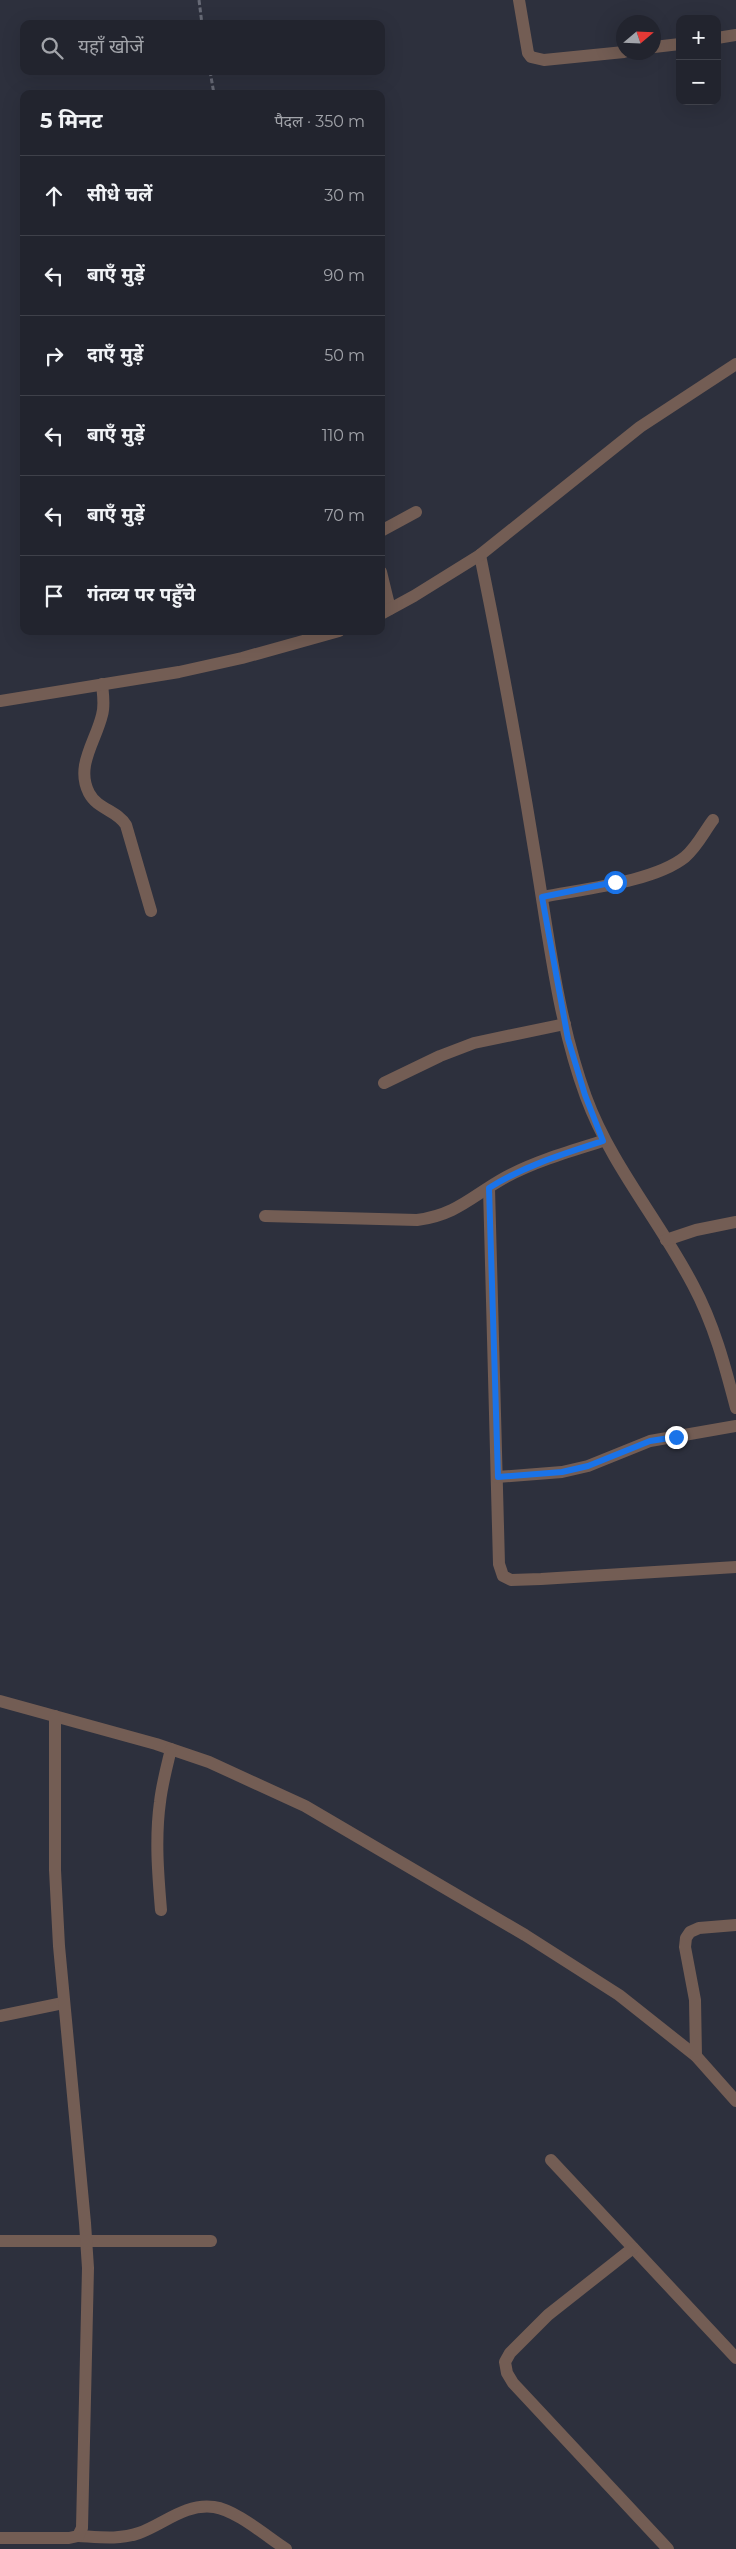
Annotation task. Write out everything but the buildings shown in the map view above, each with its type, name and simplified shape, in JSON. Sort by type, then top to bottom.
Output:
[{"type":"street","points":[[519,0],[528,53],[531,57],[544,60],[616,53]]},
{"type":"street","points":[[721,37],[736,35]]},
{"type":"street","points":[[661,46],[676,44]]},
{"type":"street","points":[[386,612],[480,555],[640,427],[736,364]]},
{"type":"street","points":[[385,529],[416,512]]},
{"type":"street","points":[[480,555],[516,734],[542,897],[565,1024],[585,1095],[603,1141],[694,1286],[719,1344],[736,1408]]},
{"type":"street","points":[[0,701],[242,658],[325,635]]},
{"type":"street","points":[[102,684],[102,715],[85,762],[83,776],[89,793],[96,803],[122,819],[126,825],[151,910]]},
{"type":"street","points":[[542,897],[648,875],[669,867],[686,856],[712,820]]},
{"type":"street","points":[[384,1083],[440,1056],[474,1043],[565,1024]]},
{"type":"street","points":[[265,1216],[417,1220],[439,1217],[506,1177],[540,1162],[603,1141]]},
{"type":"street","points":[[489,1188],[499,1564],[503,1576],[506,1579],[541,1579],[736,1566]]},
{"type":"street","points":[[666,1240],[696,1230],[736,1222]]},
{"type":"street","points":[[498,1477],[562,1472],[588,1466],[650,1441],[736,1426]]},
{"type":"street","points":[[0,1701],[171,1749],[209,1762],[285,1795],[576,1966],[619,1995],[696,2056],[736,2101]]},
{"type":"street","points":[[55,1716],[54,1870],[63,2003],[86,2239],[82,2528],[78,2536]]},
{"type":"street","points":[[161,1910],[157,1860],[158,1828],[160,1801],[171,1749]]},
{"type":"street","points":[[696,2056],[696,2000],[685,1948],[686,1938],[690,1932],[699,1928],[736,1925]]},
{"type":"street","points":[[0,2016],[63,2003]]},
{"type":"street","points":[[550,2160],[736,2358]]},
{"type":"street","points":[[0,2241],[86,2239],[211,2241]]},
{"type":"street","points":[[633,2248],[548,2315],[510,2353],[506,2362],[507,2373],[513,2383],[668,2549]]},
{"type":"street","points":[[0,2538],[78,2536],[114,2538],[137,2534],[179,2512],[197,2507],[214,2507],[231,2512],[286,2549]]},
{"type":"path","points":[[198,0],[201,20]]},
{"type":"path","points":[[211,75],[213,90]]},
{"type":"route","points":[[615,882],[542,897],[568,1039],[585,1095],[603,1141],[540,1162],[506,1177],[489,1188],[498,1477],[562,1472],[588,1466],[631,1447],[650,1441],[676,1437]]}]
